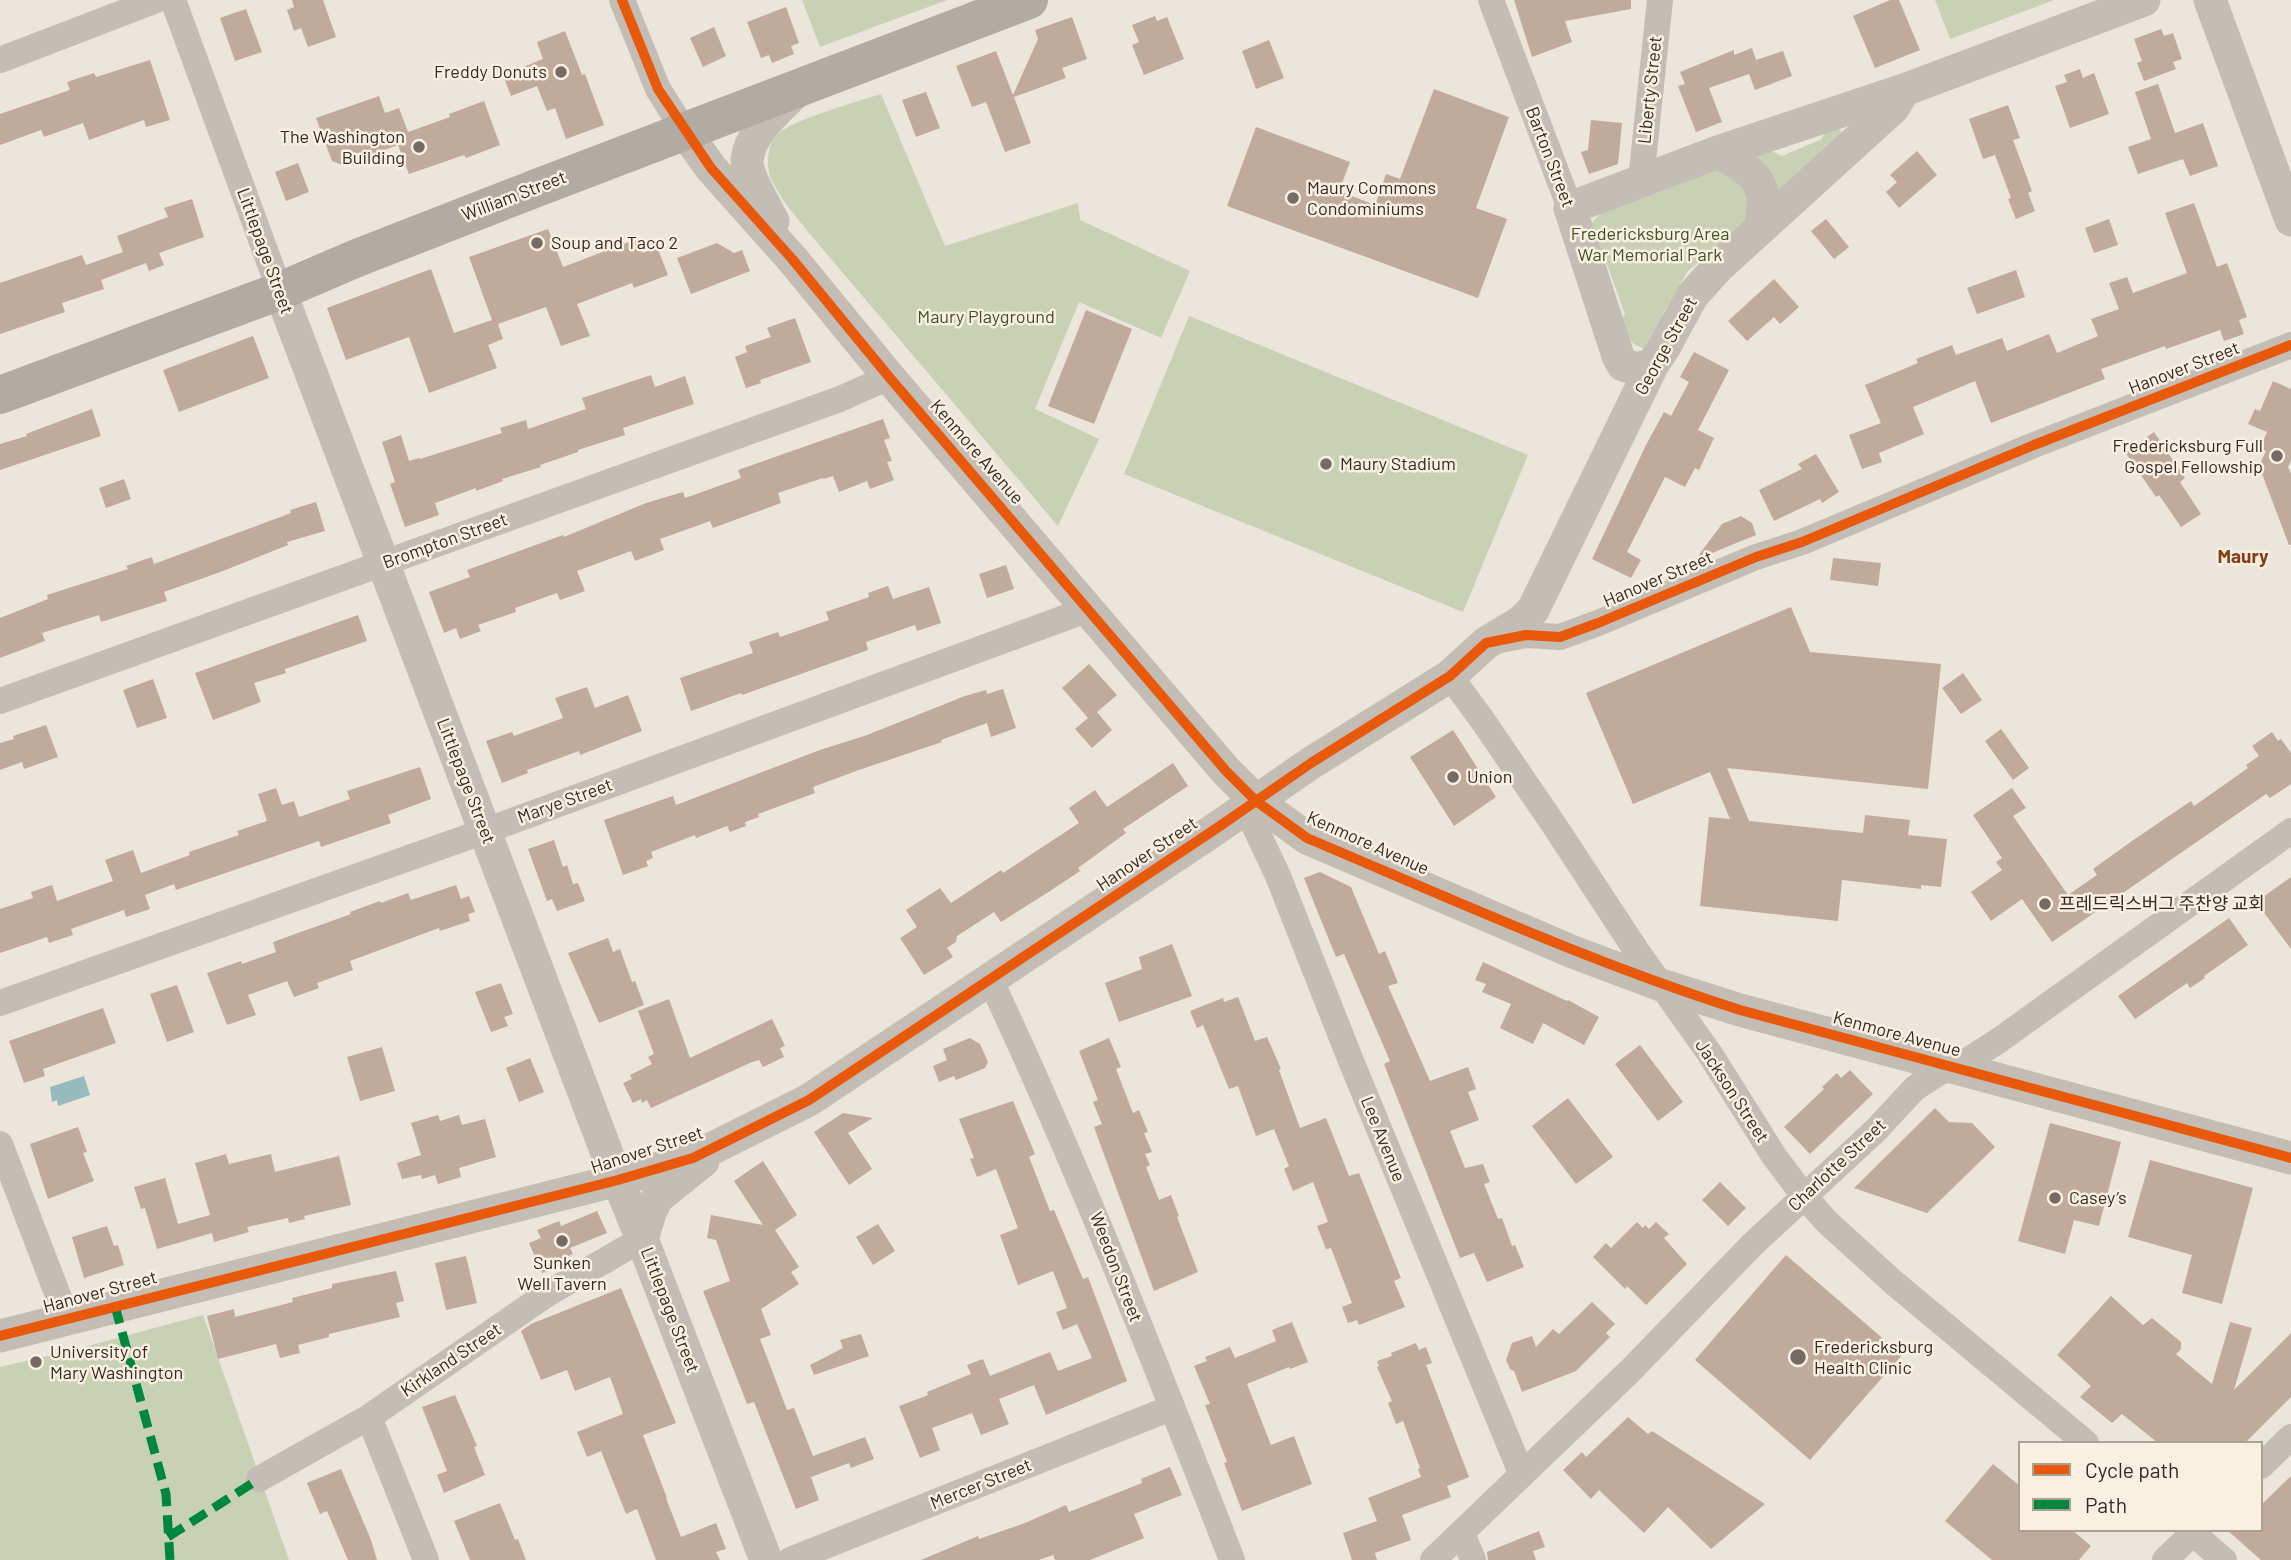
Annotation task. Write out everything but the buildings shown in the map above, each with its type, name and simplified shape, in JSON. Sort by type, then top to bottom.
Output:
[{"type":"main road","name":"William Street","points":[[0,395],[280,291],[408,237],[1029,0]]},
{"type":"street","points":[[0,60],[156,0]]},
{"type":"street","name":"Littlepage Street","points":[[173,0],[383,563],[765,1560]]},
{"type":"street","name":"Kenmore Avenue","points":[[622,0],[658,89],[711,168],[793,260],[889,377],[1226,771],[1256,801],[1307,838],[1573,952],[1661,985],[1740,1010],[2291,1158]]},
{"type":"street","name":"Barton Street","points":[[1491,0],[1570,208],[1618,356],[1623,365],[1638,369],[1653,364]]},
{"type":"street","name":"Liberty Street","points":[[1641,180],[1660,0]]},
{"type":"street","points":[[1570,208],[1718,152],[1903,90],[2144,0]]},
{"type":"street","points":[[2210,0],[2291,220]]},
{"type":"street","points":[[793,260],[758,193],[747,161],[755,137],[799,89]]},
{"type":"street","name":"George Street","points":[[1486,642],[1521,622],[1533,610],[1653,364],[1692,296],[1717,267],[1894,107],[1903,90]]},
{"type":"street","points":[[1718,152],[1746,168],[1759,183],[1764,209],[1760,228]]},
{"type":"street","name":"Hanover Street","points":[[0,1336],[618,1180],[693,1158],[809,1100],[1311,763],[1450,676],[1486,642],[1526,635],[1560,637],[1598,623],[2034,445],[2291,345]]},
{"type":"street","name":"Brompton Street","points":[[0,701],[840,399],[889,377]]},
{"type":"street","name":"Marye Street","points":[[0,1003],[485,831],[1089,609]]},
{"type":"street","name":"Jackson Street","points":[[1450,676],[1710,1054],[1774,1156],[1804,1196],[1827,1222],[1893,1282],[2084,1441]]},
{"type":"street","name":"Lee Avenue","points":[[1256,801],[1253,823],[1278,876],[1522,1475]]},
{"type":"street","name":"Charlotte Street","points":[[1433,1560],[1630,1371],[1753,1244],[1876,1130],[1915,1088],[1998,1041],[2291,831]]},
{"type":"street","name":"Weedon Street","points":[[990,979],[1049,1104],[1097,1216],[1232,1560]]},
{"type":"street","points":[[642,1239],[658,1197],[731,1139]]},
{"type":"street","points":[[0,1144],[67,1319]]},
{"type":"street","name":"Kirkland Street","points":[[259,1479],[369,1417],[547,1294],[642,1239]]},
{"type":"street","name":"Mercer Street","points":[[790,1560],[1171,1408]]},
{"type":"street","points":[[369,1417],[426,1560]]},
{"type":"street","points":[[2263,1464],[2291,1437]]},
{"type":"street","points":[[2165,1560],[2191,1532]]},
{"type":"street","points":[[2193,1532],[2224,1560]]},
{"type":"street","points":[[1462,1533],[1473,1560]]},
{"type":"green space","points":[[802,0],[947,0],[820,47]]},
{"type":"green space","points":[[1935,0],[2054,0],[1950,39]]},
{"type":"green space","name":"Maury Playground","points":[[881,94],[945,246],[1078,203],[1080,220],[1190,271],[1161,338],[1079,302],[1035,409],[1099,439],[1058,526],[809,233],[771,179],[768,169],[769,152],[772,141],[782,131],[808,118]]},
{"type":"green space","points":[[1839,126],[1842,134],[1780,201],[1748,157],[1767,149],[1782,156],[1822,139],[1826,128]]},
{"type":"green space","name":"Fredericksburg Area War Memorial Park","points":[[1718,168],[1743,178],[1754,215],[1687,272],[1663,314],[1668,325],[1647,349],[1636,345],[1621,320],[1625,314],[1602,251],[1592,246],[1591,224],[1601,213]]},
{"type":"green space","name":"Maury Stadium","points":[[1189,316],[1528,455],[1463,612],[1124,474]]},
{"type":"green space","points":[[203,1315],[289,1560],[0,1560],[0,1367]]},
{"type":"water","points":[[84,1076],[90,1095],[58,1106],[57,1100],[52,1102],[50,1087]]},
{"type":"marked path","points":[[115,1306],[166,1494],[170,1560]]},
{"type":"marked path","points":[[168,1537],[259,1479]]},
{"type":"cycle path","points":[[622,0],[658,89],[711,168],[793,260],[889,377],[1226,771],[1256,801],[1307,838],[1576,951],[1740,1010],[2291,1158]]},
{"type":"cycle path","points":[[0,1336],[618,1180],[693,1158],[809,1100],[1311,763],[1450,676],[1486,643],[1526,635],[1560,637],[1598,623],[1756,557],[1802,542],[2034,445],[2291,345]]},
{"type":"place","name":"Freddy Donuts","points":[[561,72]]},
{"type":"place","name":"The Washington Building","points":[[419,147]]},
{"type":"place","name":"Maury Commons Condominiums","points":[[1293,198]]},
{"type":"place","name":"Soup and Taco 2","points":[[537,243]]},
{"type":"place","name":"Fredericksburg Full Gospel Fellowship","points":[[2277,456]]},
{"type":"place","name":"Maury Stadium","points":[[1326,464]]},
{"type":"place","name":"Union","points":[[1453,777]]},
{"type":"place","name":"프레드릭스버그 주찬양 교회","points":[[2045,904]]},
{"type":"place","name":"Casey’s","points":[[2055,1198]]},
{"type":"place","name":"Sunken Well Tavern","points":[[562,1241]]},
{"type":"place","name":"Fredericksburg Health Clinic","points":[[1798,1357]]},
{"type":"place","name":"University of Mary Washington","points":[[36,1362]]},
{"type":"district","name":"Maury","points":[[2243,557]]}]
